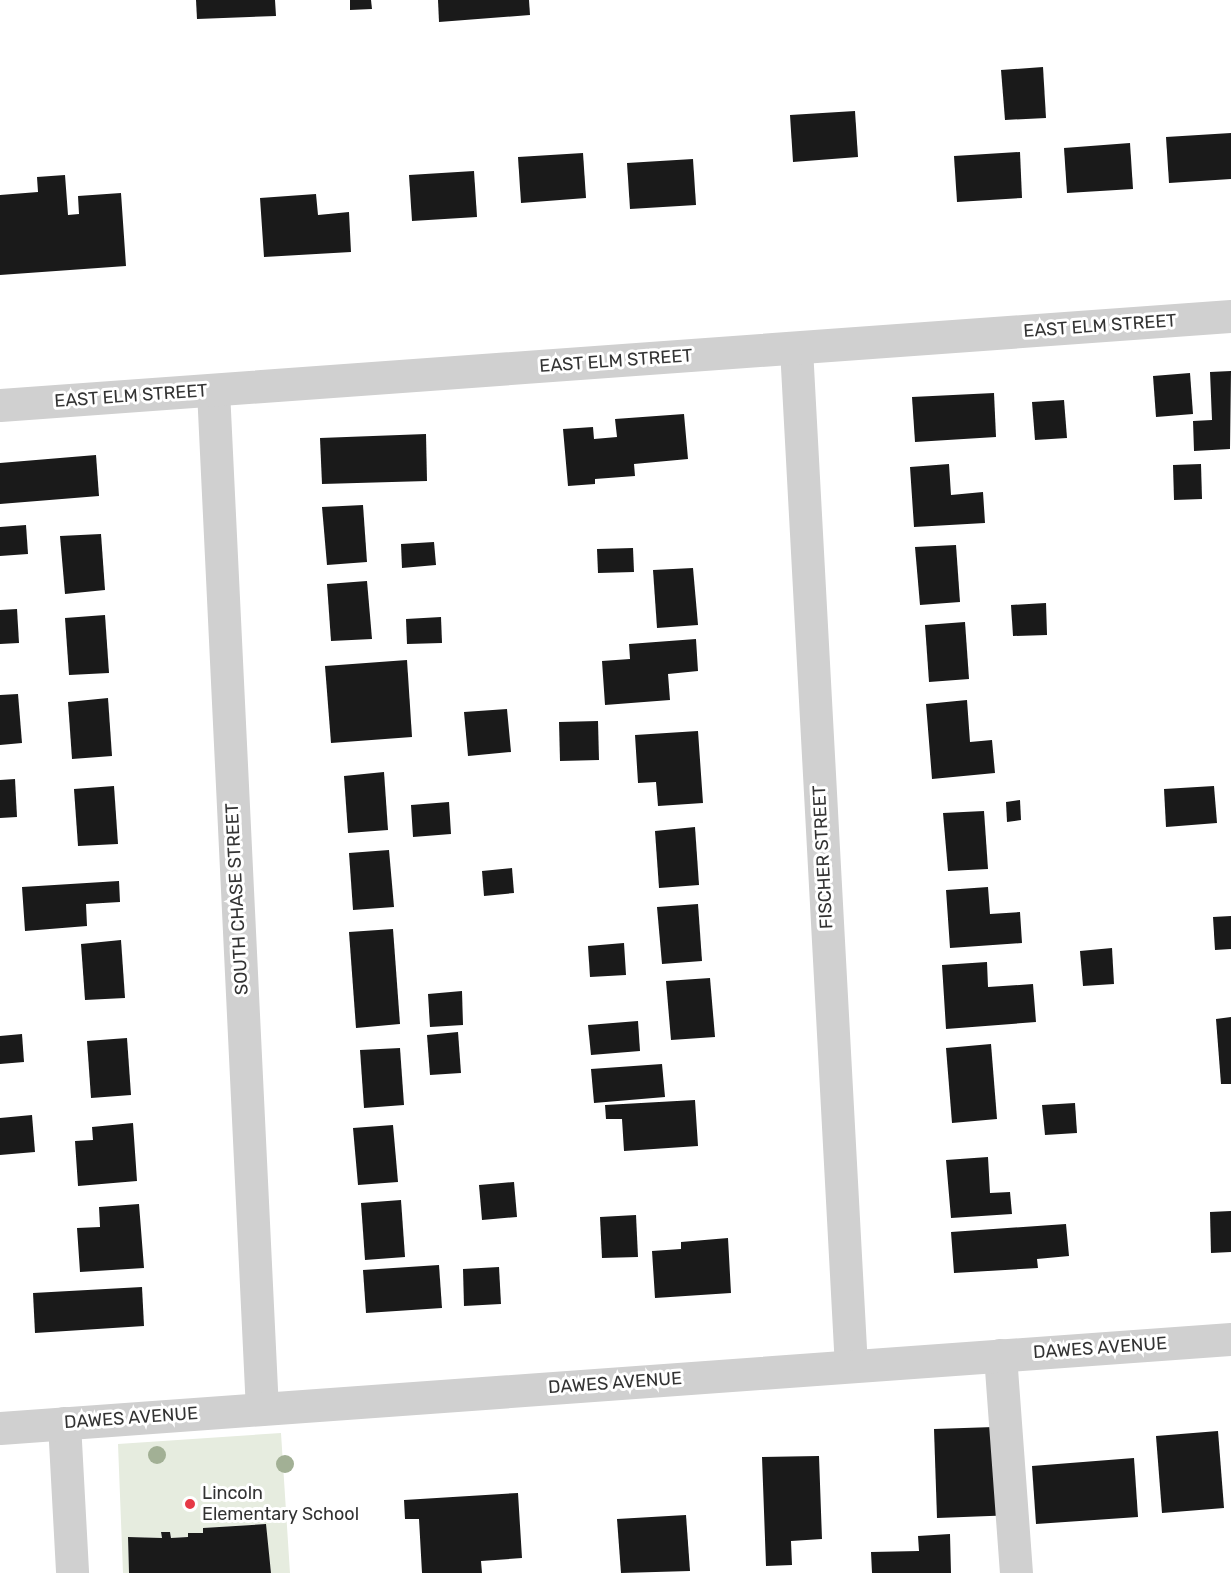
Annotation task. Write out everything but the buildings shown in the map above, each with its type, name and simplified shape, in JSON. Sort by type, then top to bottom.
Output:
[{"type":"street","name":"EAST ELM STREET","points":[[0,405],[1231,316]]},
{"type":"street","name":"FISCHER STREET","points":[[796,348],[851,1366]]},
{"type":"street","name":"SOUTH CHASE STREET","points":[[213,390],[262,1408]]},
{"type":"street","name":"DAWES AVENUE","points":[[0,1428],[1231,1338]]},
{"type":"street","points":[[1000,1355],[1016,1573]]},
{"type":"street","points":[[64,1423],[72,1573]]},
{"type":"shaded area","points":[[281,1433],[290,1573],[271,1573],[265,1524],[203,1528],[203,1533],[188,1533],[188,1537],[171,1538],[170,1532],[161,1532],[162,1538],[128,1537],[129,1573],[123,1573],[118,1444]]},
{"type":"place","name":"Lincoln Elementary School","points":[[190,1504]]}]
